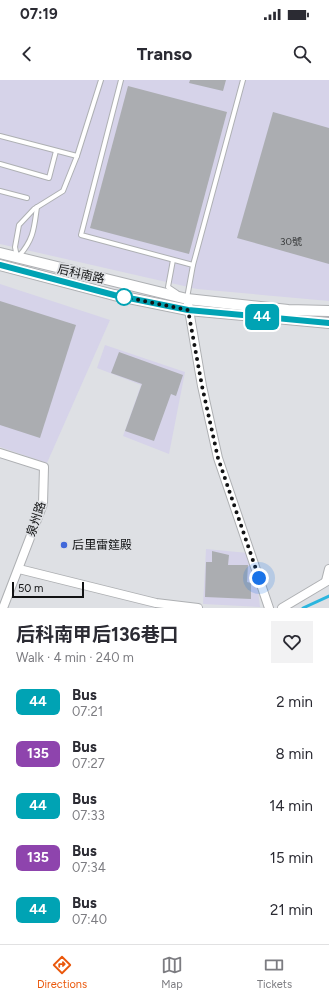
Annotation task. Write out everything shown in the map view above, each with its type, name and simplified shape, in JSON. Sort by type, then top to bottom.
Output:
[{"type":"street","name":"后科南路","points":[[0,253],[187,299],[288,310],[329,312]]},
{"type":"street","points":[[14,270],[17,258]]},
{"type":"street","name":"后科南路","points":[[0,265],[14,270],[114,295],[188,310],[329,323]]},
{"type":"street","points":[[187,299],[202,386],[218,458],[269,608]]},
{"type":"street","name":"泉州路","points":[[0,453],[44,467],[43,504],[3,608]]},
{"type":"street","points":[[282,608],[328,581],[329,568]]},
{"type":"street","points":[[18,570],[156,603],[198,608]]},
{"type":"lane","points":[[17,258],[15,247],[19,225],[37,207],[63,190],[77,156],[101,80]]},
{"type":"lane","points":[[121,80],[81,235],[193,265]]},
{"type":"lane","points":[[173,260],[168,287],[187,299],[193,265],[243,80]]},
{"type":"lane","points":[[0,136],[77,156]]},
{"type":"lane","points":[[0,164],[49,178],[56,151]]},
{"type":"lane","points":[[0,192],[27,198]]},
{"type":"lane","points":[[17,258],[29,245],[34,231],[37,207]]},
{"type":"shaded area","points":[[0,80],[329,80],[329,301],[197,289],[0,244]]},
{"type":"shaded area","points":[[0,284],[110,320],[47,463],[0,447]]},
{"type":"shaded area","points":[[105,345],[185,372],[169,454],[123,436],[141,385],[97,368]]},
{"type":"shaded area","points":[[206,549],[248,553],[257,580],[260,607],[203,604]]},
{"type":"building","points":[[190,80],[226,80],[223,91],[189,83]]},
{"type":"building","points":[[128,86],[227,112],[189,254],[90,228]]},
{"type":"building","points":[[273,112],[329,128],[329,264],[237,238]]},
{"type":"building","points":[[0,301],[76,325],[40,438],[0,425]]},
{"type":"building","points":[[119,352],[183,375],[176,396],[171,394],[154,441],[125,431],[142,384],[111,373]]},
{"type":"building","points":[[212,551],[229,555],[228,565],[248,565],[247,582],[251,583],[251,599],[205,597],[206,562],[212,562]]},
{"type":"waterway","points":[[303,608],[329,596]]},
{"type":"bus line","name":"44","points":[[0,265],[14,270],[114,295],[188,310],[329,323]]},
{"type":"place","name":"后里雷筳殿","points":[[64,545]]},
{"type":"route","points":[[124,297],[188,310],[202,386],[218,458],[259,578]]}]
